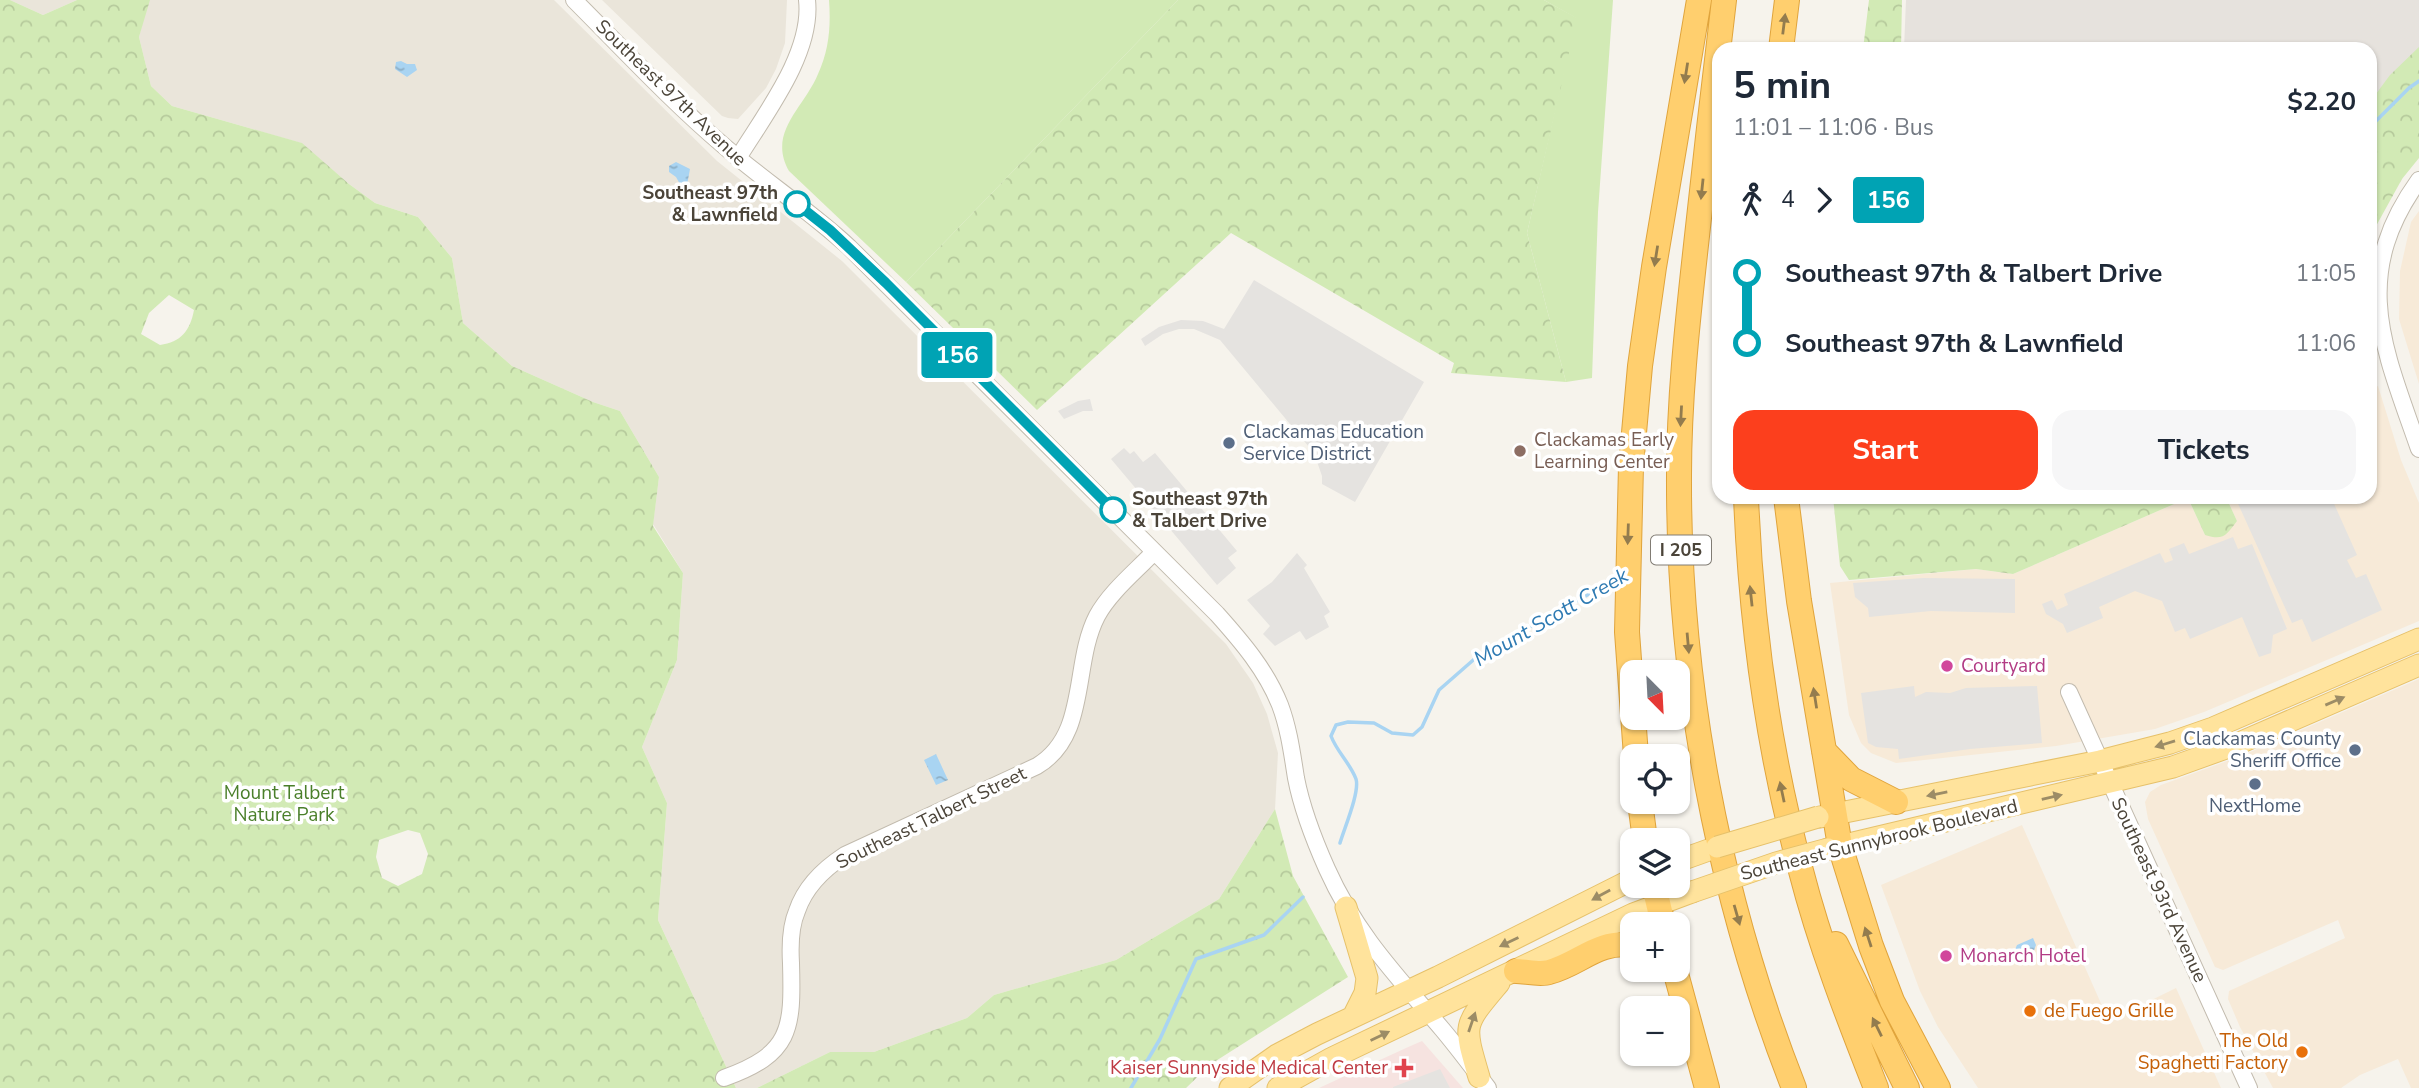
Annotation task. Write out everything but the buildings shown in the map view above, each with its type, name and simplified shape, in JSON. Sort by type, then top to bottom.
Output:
[{"type":"highway","points":[[1635,744],[1627,585],[1631,466],[1640,366],[1654,267],[1699,0]]},
{"type":"highway","name":"I 205","points":[[1719,42],[1724,0]]},
{"type":"highway","points":[[1782,42],[1787,0]]},
{"type":"highway","name":"I 205","points":[[1712,107],[1683,390],[1679,473],[1683,592],[1692,682],[1706,773],[1734,905],[1757,984],[1794,1088]]},
{"type":"highway","points":[[1746,504],[1749,576],[1759,663],[1775,760],[1801,872],[1830,966],[1876,1088]]},
{"type":"highway","points":[[1787,504],[1790,543],[1824,751],[1826,816],[1834,848],[1892,1001],[1938,1088]]},
{"type":"highway","points":[[1824,751],[1851,779],[1896,802]]},
{"type":"highway","points":[[1801,872],[1907,1088]]},
{"type":"highway","points":[[1510,973],[1547,973],[1593,950],[1620,945]]},
{"type":"highway","points":[[1677,982],[1707,1088]]},
{"type":"main road","name":"Southeast Sunnybrook Boulevard","points":[[1690,856],[1755,834],[1826,816],[2100,761],[2181,739],[2419,639]]},
{"type":"main road","name":"Southeast Sunnybrook Boulevard","points":[[1278,1088],[1332,1058],[1633,914],[1692,892],[1776,863],[2110,784],[2195,760],[2419,665]]},
{"type":"main road","points":[[2259,734],[2266,722],[2293,706],[2298,698],[2297,692]]},
{"type":"main road","points":[[1230,1088],[1277,1055],[1620,885]]},
{"type":"main road","points":[[1346,907],[1367,978],[1365,993],[1353,1017]]},
{"type":"main road","points":[[1484,1082],[1469,1044],[1468,1024],[1479,1007],[1510,973]]},
{"type":"street","name":"Southeast 97th Avenue","points":[[574,0],[737,158],[819,220],[849,247],[1234,632],[1256,659],[1268,680],[1289,731],[1301,799],[1317,844],[1346,907],[1378,956],[1484,1082]]},
{"type":"street","points":[[737,158],[766,113],[795,59],[807,27],[807,0]]},
{"type":"street","points":[[2419,180],[2392,222],[2384,243],[2377,280],[2383,333],[2394,377],[2419,449]]},
{"type":"street","name":"Southeast Talbert Street","points":[[724,1078],[752,1068],[769,1056],[788,1027],[792,1008],[792,927],[797,910],[819,877],[845,855],[1037,766],[1052,755],[1070,728],[1087,639],[1096,618],[1108,600],[1154,552]]},
{"type":"street","name":"Southeast 93rd Avenue","points":[[2069,692],[2249,1088]]},
{"type":"shaded area","points":[[10,0],[77,0],[43,15]]},
{"type":"shaded area","points":[[148,0],[554,0],[717,161],[842,261],[1226,644],[1253,683],[1267,714],[1278,753],[1275,809],[1219,899],[1116,960],[994,995],[967,1018],[874,1052],[830,1052],[757,1088],[736,1088],[658,920],[667,803],[642,747],[677,660],[683,573],[653,524],[659,477],[620,411],[512,366],[463,323],[452,258],[418,217],[375,203],[301,143],[172,106],[151,86],[139,37]]},
{"type":"shaded area","points":[[602,0],[787,0],[785,43],[766,88],[738,119],[728,118],[722,116]]},
{"type":"shaded area","points":[[1906,0],[2419,0],[2419,52],[2377,96],[2377,42],[1904,42]]},
{"type":"shaded area","points":[[2419,211],[2419,384],[2399,319],[2400,271],[2411,222]]},
{"type":"shaded area","points":[[1254,280],[1424,382],[1355,502],[1322,484],[1314,453],[1220,340],[1194,329],[1179,329],[1163,334],[1145,346],[1141,339],[1159,327],[1181,320],[1203,321],[1224,329]]},
{"type":"shaded area","points":[[2377,386],[2401,460],[2419,503],[2419,621],[2204,712],[2155,729],[2056,746],[1896,763],[1871,753],[1861,743],[1849,715],[1830,583],[1976,569],[2013,574],[2174,504],[2191,504],[2205,535],[2237,521],[2229,504],[2377,504]]},
{"type":"shaded area","points":[[1090,399],[1093,411],[1083,411],[1064,419],[1058,411],[1078,401]]},
{"type":"shaded area","points":[[1124,448],[1130,454],[1134,451],[1143,462],[1155,453],[1237,551],[1228,558],[1236,568],[1217,585],[1111,459]]},
{"type":"shaded area","points":[[2238,504],[2334,504],[2357,555],[2347,560],[2356,578],[2366,574],[2382,610],[2312,642],[2302,619],[2292,623]]},
{"type":"shaded area","points":[[2233,537],[2238,549],[2252,544],[2287,629],[2273,635],[2271,653],[2259,657],[2242,617],[2190,639],[2185,628],[2175,632],[2162,601],[2135,591],[2099,607],[2103,618],[2067,633],[2063,624],[2046,614],[2042,604],[2052,600],[2057,610],[2068,605],[2064,594],[2160,553],[2165,563],[2173,560],[2169,549],[2184,543],[2189,554]]},
{"type":"shaded area","points":[[1297,553],[1307,565],[1304,568],[1330,612],[1324,616],[1329,627],[1306,640],[1300,631],[1275,646],[1263,634],[1270,626],[1247,600],[1272,582]]},
{"type":"shaded area","points":[[1923,578],[2015,579],[2015,613],[1931,611],[1869,617],[1868,608],[1855,597],[1853,583]]},
{"type":"shaded area","points":[[2419,679],[2419,1088],[2411,1088],[2398,1059],[2360,1075],[2341,1088],[2273,1088],[2240,1027],[2228,999],[2229,991],[2345,938],[2338,920],[2223,970],[2215,967],[2148,819],[2145,802],[2150,792],[2161,785],[2241,756]]},
{"type":"shaded area","points":[[1914,686],[1915,697],[1926,692],[1950,693],[1966,688],[2037,686],[2042,743],[1899,759],[1898,749],[1876,747],[1868,743],[1861,693]]},
{"type":"shaded area","points":[[2022,825],[2103,1008],[2110,1016],[2117,1017],[2176,988],[2221,1088],[1978,1088],[1938,1027],[1920,991],[1881,885]]},
{"type":"shaded area","name":"Kaiser Sunnyside Medical Center","points":[[1422,1041],[1463,1088],[1319,1088],[1406,1048]]},
{"type":"shaded area","points":[[1440,1069],[1450,1088],[1393,1088],[1393,1087]]},
{"type":"green space","name":"Mount Talbert Nature Park","points":[[0,0],[10,0],[43,15],[77,0],[150,0],[139,37],[151,86],[172,106],[302,143],[375,203],[418,217],[452,258],[463,323],[512,366],[620,411],[659,477],[653,526],[683,573],[677,660],[642,747],[667,803],[658,920],[736,1088],[0,1088]],"holes":[[[169,295],[194,310],[187,330],[174,341],[160,345],[141,334],[149,313]],[[408,830],[420,833],[428,854],[422,874],[398,886],[382,878],[376,857],[379,840]]]},
{"type":"green space","points":[[829,0],[1178,0],[906,282],[789,171],[783,157],[785,132],[812,86],[825,56]]},
{"type":"green space","points":[[1178,0],[1544,0],[1577,18],[1527,233],[1566,382],[1451,373],[1454,363],[1231,233],[1037,410],[906,282]]},
{"type":"green space","points":[[1544,0],[1613,0],[1598,212],[1592,378],[1566,382],[1527,233],[1576,18]]},
{"type":"green space","points":[[1869,0],[1902,0],[1901,42],[1864,42]]},
{"type":"green space","points":[[2419,47],[2419,158],[2402,179],[2377,224],[2377,93],[2390,75]]},
{"type":"green space","points":[[1834,504],[2174,504],[2013,574],[1976,569],[1849,580],[1840,566]]},
{"type":"green space","points":[[2191,504],[2229,504],[2237,521],[2230,530],[2221,537],[2205,535]]},
{"type":"green space","points":[[1275,809],[1293,876],[1348,977],[1211,1064],[1186,1088],[757,1088],[830,1052],[874,1052],[967,1018],[994,995],[1116,960],[1219,899]]},
{"type":"water","points":[[396,62],[415,64],[417,70],[407,77],[395,69]]},
{"type":"water","points":[[676,162],[690,169],[687,185],[681,186],[669,172],[669,166]]},
{"type":"water","points":[[936,754],[948,780],[936,785],[924,760]]},
{"type":"water","points":[[2033,938],[2036,945],[2033,953],[2018,959],[2014,952],[2017,945]]},
{"type":"waterway","name":"Mount Scott Creek","points":[[2377,120],[2419,81]]},
{"type":"waterway","name":"Mount Scott Creek","points":[[1340,843],[1357,785],[1331,736],[1336,725],[1348,722],[1374,723],[1392,733],[1413,735],[1422,727],[1439,690],[1479,655],[1618,578]]},
{"type":"waterway","name":"Mount Scott Creek","points":[[1131,1088],[1160,1039],[1196,959],[1264,935],[1303,897]]},
{"type":"bus line","name":"156","points":[[797,204],[849,247],[1113,510]]},
{"type":"place","name":"Southeast 97th & Lawnfield","points":[[797,204]]},
{"type":"place","name":"Clackamas Education Service District","points":[[1229,443]]},
{"type":"place","name":"Clackamas Early Learning Center","points":[[1520,451]]},
{"type":"place","name":"Southeast 97th & Talbert Drive","points":[[1113,510]]},
{"type":"place","name":"Courtyard","points":[[1947,666]]},
{"type":"place","name":"Clackamas County Sheriff Office","points":[[2355,750]]},
{"type":"place","name":"NextHome","points":[[2255,784]]},
{"type":"place","name":"Monarch Hotel","points":[[1946,956]]},
{"type":"place","name":"de Fuego Grille","points":[[2030,1011]]},
{"type":"place","name":"The Old Spaghetti Factory","points":[[2302,1052]]},
{"type":"place","name":"Kaiser Sunnyside Medical Center","points":[[1404,1068]]}]
